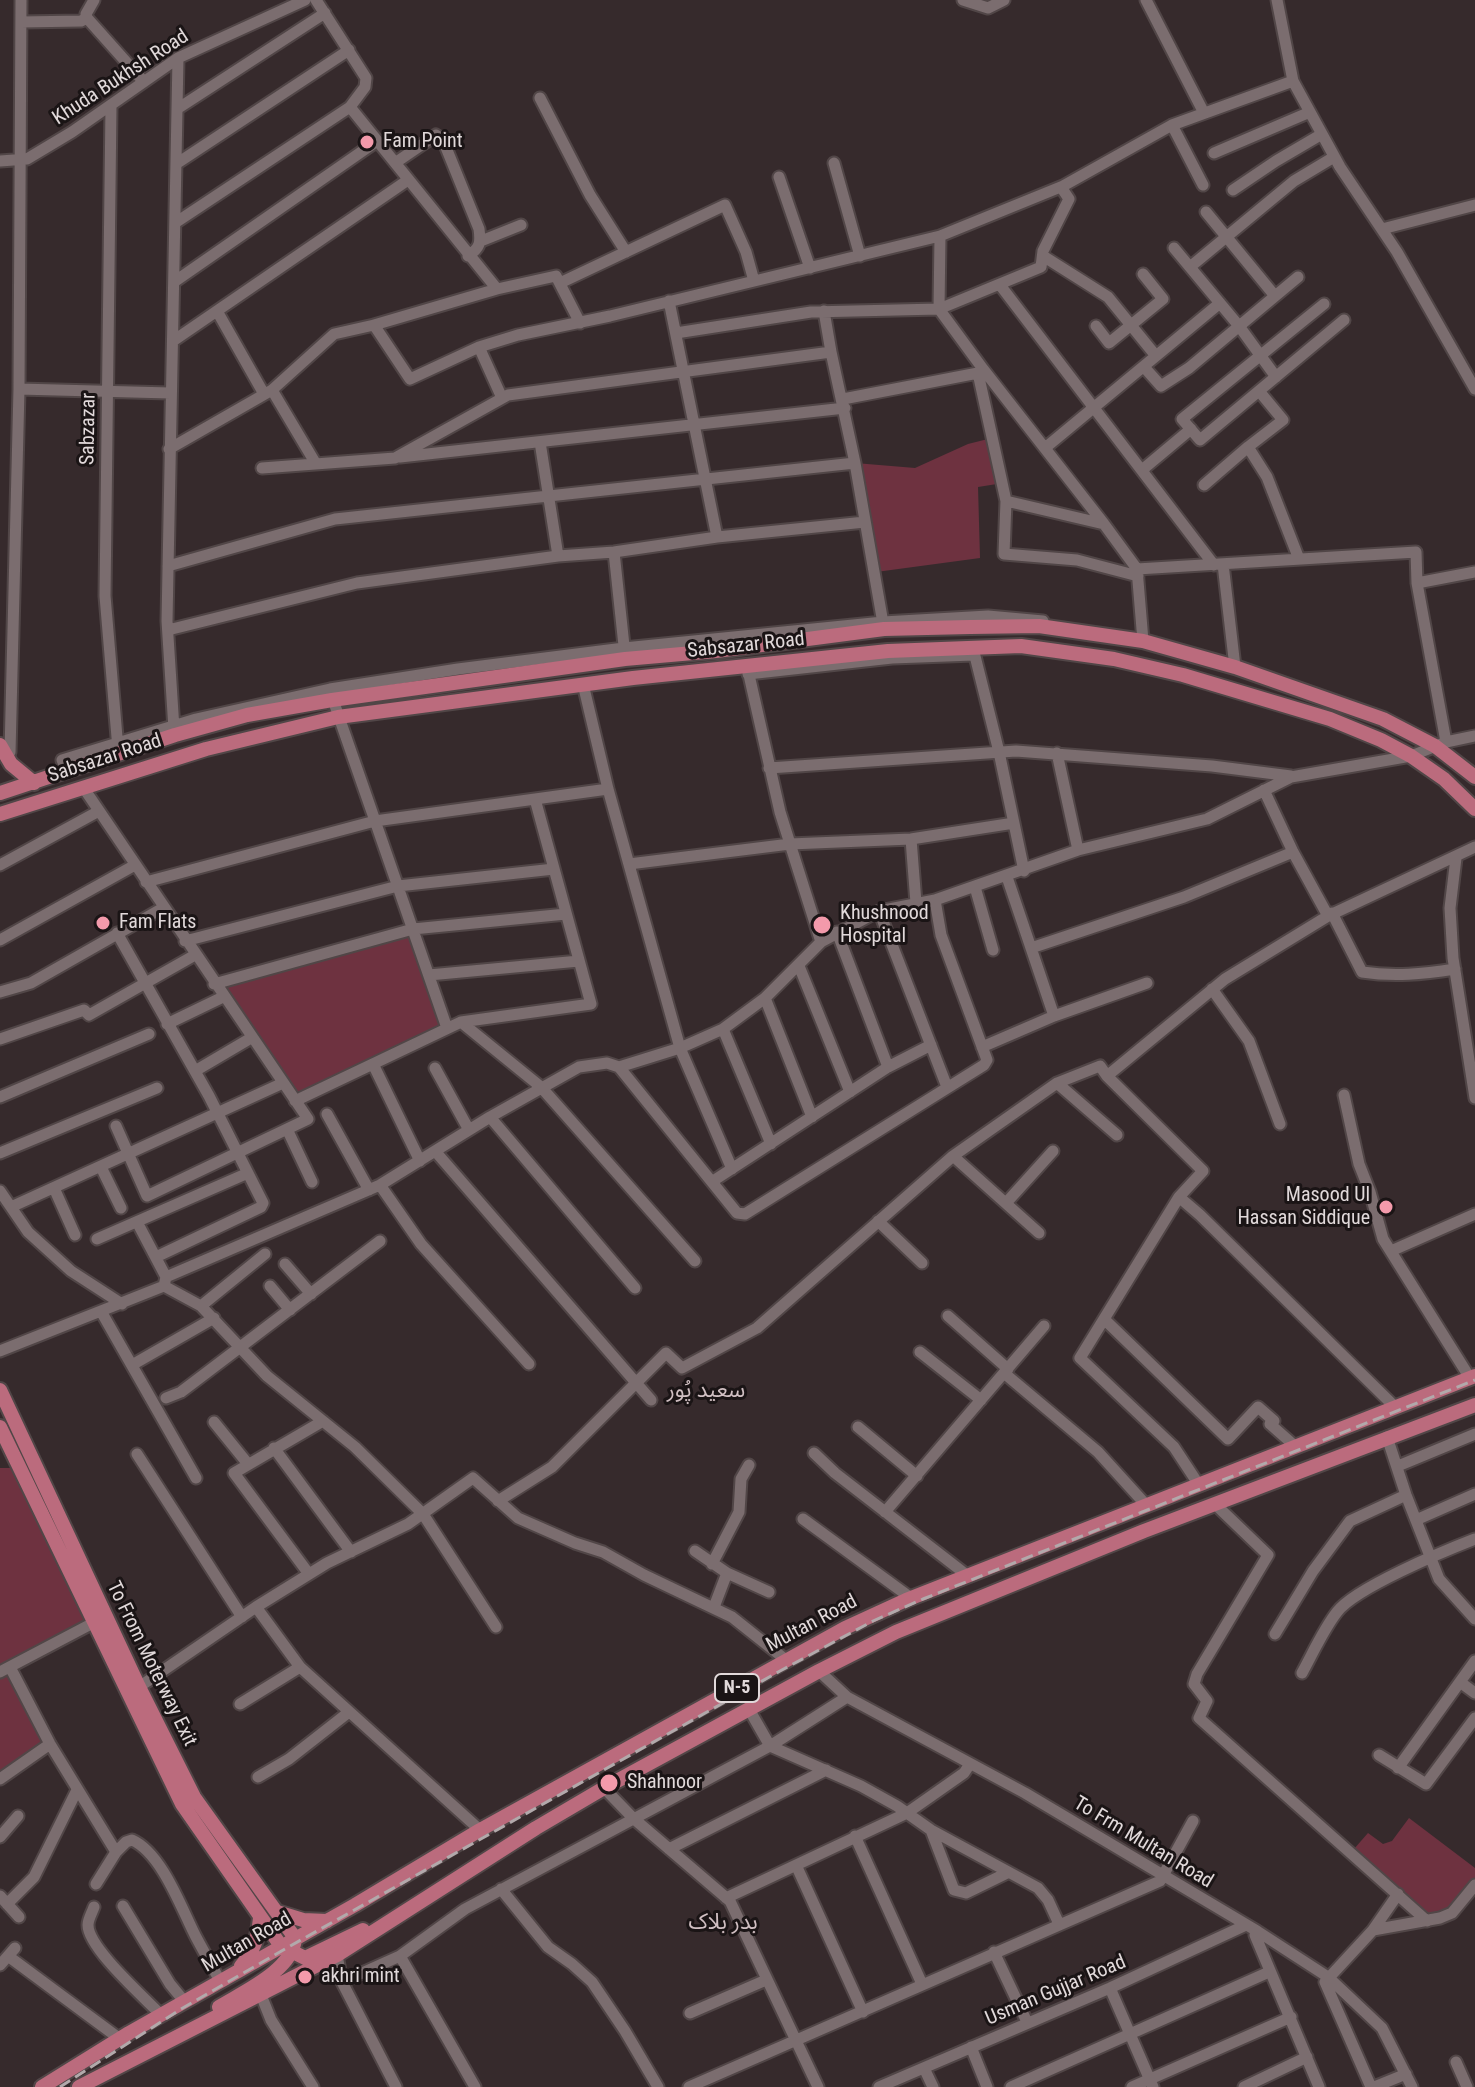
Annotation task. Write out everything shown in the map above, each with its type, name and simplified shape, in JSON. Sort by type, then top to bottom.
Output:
[{"type":"main road","name":"Sabsazar Road","points":[[0,793],[67,772],[117,748],[174,730],[331,694],[624,654],[716,651],[884,626],[1039,626],[1143,639],[1235,664],[1383,719],[1440,744],[1475,777]]},
{"type":"main road","name":"Sabsazar Road","points":[[0,814],[206,749],[338,717],[583,684],[719,669],[748,670],[888,651],[974,652],[1021,646],[1114,659],[1183,675],[1330,719],[1411,756],[1444,779],[1475,809]]},
{"type":"main road","points":[[716,651],[719,669]]},
{"type":"main road","points":[[3,751],[34,783]]},
{"type":"main road","name":"Multan Road","points":[[42,2087],[184,2001],[289,1945],[480,1830],[845,1628],[911,1598],[1472,1377]]},
{"type":"main road","name":"To From Moterway Exit","points":[[0,1390],[194,1797],[276,1912],[289,1945]]},
{"type":"main road","name":"N-5","points":[[79,2087],[337,1955],[604,1788],[896,1632],[1475,1405]]},
{"type":"main road","name":"To From Moterway Exit","points":[[0,1427],[182,1804],[260,1918],[289,1945]]},
{"type":"main road","points":[[276,1912],[303,1920],[327,1921]]},
{"type":"main road","points":[[235,1972],[252,1954],[260,1918]]},
{"type":"main road","points":[[203,2024],[216,2010],[284,1965],[289,1945],[309,1958],[359,1931],[378,1930]]},
{"type":"street","points":[[3,751],[10,752],[11,737],[19,389],[21,0]]},
{"type":"street","points":[[94,0],[87,18],[144,82]]},
{"type":"street","name":"Khuda Bukhsh Road","points":[[0,161],[27,159],[111,106],[178,58],[305,0]]},
{"type":"street","points":[[175,223],[350,107],[368,82],[316,0]]},
{"type":"street","points":[[963,0],[988,8],[1004,0]]},
{"type":"street","points":[[1146,0],[1204,113]]},
{"type":"street","points":[[1277,0],[1293,81],[1334,157],[1382,229],[1475,389]]},
{"type":"street","points":[[177,109],[325,13]]},
{"type":"street","points":[[21,22],[81,21],[87,18]]},
{"type":"street","points":[[176,164],[349,50]]},
{"type":"street","points":[[174,730],[168,566],[178,58]]},
{"type":"street","points":[[374,325],[410,379],[479,347],[518,335],[580,323],[940,236],[1061,187],[1172,125],[1293,81]]},
{"type":"street","points":[[540,98],[590,195],[626,252]]},
{"type":"street","name":"Sabzazar","points":[[111,106],[105,596],[117,748]]},
{"type":"street","points":[[350,107],[497,289]]},
{"type":"street","points":[[1214,153],[1310,112]]},
{"type":"street","points":[[1172,125],[1203,185]]},
{"type":"street","points":[[1233,190],[1322,134]]},
{"type":"street","points":[[395,163],[436,135],[440,136],[474,215],[481,241],[478,250],[468,256]]},
{"type":"street","points":[[174,282],[377,141]]},
{"type":"street","points":[[1190,267],[1294,181],[1334,157]]},
{"type":"street","points":[[834,163],[860,256]]},
{"type":"street","points":[[779,177],[810,268]]},
{"type":"street","points":[[173,341],[408,180]]},
{"type":"street","points":[[676,333],[824,311],[939,309],[1041,267],[1069,199],[1061,187]]},
{"type":"street","points":[[560,283],[725,205],[746,252],[754,281]]},
{"type":"street","points":[[1382,229],[1475,205]]},
{"type":"street","points":[[1206,212],[1275,296]]},
{"type":"street","points":[[481,241],[521,225]]},
{"type":"street","points":[[940,236],[939,309],[981,371],[1045,448],[1138,573],[1143,639]]},
{"type":"street","points":[[1174,248],[1239,326],[1276,377]]},
{"type":"street","points":[[1043,256],[1108,297],[1156,356]]},
{"type":"street","points":[[1096,326],[1109,343],[1163,299],[1143,274]]},
{"type":"street","points":[[169,449],[268,392],[334,334],[556,276],[580,323]]},
{"type":"street","points":[[1144,367],[1161,386],[1189,368],[1298,277]]},
{"type":"street","points":[[1000,285],[1218,564],[1235,664]]},
{"type":"street","points":[[669,301],[717,537]]},
{"type":"street","points":[[1045,448],[1220,303]]},
{"type":"street","points":[[1324,304],[1182,419],[1200,440],[1344,320]]},
{"type":"street","points":[[217,311],[316,464]]},
{"type":"street","points":[[614,552],[624,654],[884,626],[824,311]]},
{"type":"street","points":[[479,347],[502,398]]},
{"type":"street","points":[[395,458],[502,398],[683,370],[831,352]]},
{"type":"street","points":[[262,468],[395,458],[844,404],[981,371]]},
{"type":"street","points":[[981,371],[1006,501],[1004,554],[1077,560],[1138,573],[1218,564],[1416,552],[1417,583],[1440,744]]},
{"type":"street","points":[[19,389],[170,393]]},
{"type":"street","points":[[1204,485],[1283,420],[1259,391]]},
{"type":"street","points":[[1142,470],[1191,429]]},
{"type":"street","points":[[540,442],[558,556]]},
{"type":"street","points":[[1248,447],[1267,477],[1299,559]]},
{"type":"street","points":[[168,566],[335,519],[855,463]]},
{"type":"street","points":[[1006,501],[1104,524]]},
{"type":"street","points":[[168,630],[357,583],[558,556],[865,522]]},
{"type":"street","points":[[1417,583],[1475,572]]},
{"type":"street","points":[[974,652],[1024,871]]},
{"type":"street","points":[[748,670],[769,768],[821,942]]},
{"type":"street","points":[[583,684],[608,789],[680,1048],[732,1169]]},
{"type":"street","points":[[331,694],[447,1028]]},
{"type":"street","points":[[619,1067],[680,1048],[723,1029],[765,998],[821,942],[879,911],[935,900],[1078,850],[1207,819],[1291,777],[1411,756],[1440,744],[1475,736]]},
{"type":"street","points":[[769,768],[999,752],[1057,753],[1212,766],[1291,777]]},
{"type":"street","points":[[1057,753],[1078,850]]},
{"type":"street","points":[[83,787],[308,1119],[147,1196],[116,1126]]},
{"type":"street","points":[[146,882],[375,821],[608,789]]},
{"type":"street","points":[[1264,790],[1293,852],[1362,972],[1419,974],[1455,969]]},
{"type":"street","points":[[295,1101],[461,1022],[591,1004],[535,799]]},
{"type":"street","points":[[0,865],[99,811]]},
{"type":"street","points":[[629,864],[790,844],[911,839],[1014,823]]},
{"type":"street","points":[[911,839],[916,903]]},
{"type":"street","points":[[1107,1076],[1212,989],[1330,914],[1475,847]]},
{"type":"street","points":[[1031,948],[1184,897],[1293,852]]},
{"type":"street","points":[[1456,858],[1450,908],[1455,969],[1475,1098]]},
{"type":"street","points":[[0,940],[135,865]]},
{"type":"street","points":[[185,941],[398,886],[554,869]]},
{"type":"street","points":[[1007,877],[1054,1016]]},
{"type":"street","points":[[975,887],[993,950]]},
{"type":"street","points":[[0,1351],[102,1313],[374,1188],[579,1067],[607,1063],[619,1067],[737,1213],[745,1214],[984,1065],[987,1060],[941,935],[935,900]]},
{"type":"street","points":[[0,992],[31,983],[163,908]]},
{"type":"street","points":[[879,911],[947,1087]]},
{"type":"street","points":[[214,984],[413,929],[566,914]]},
{"type":"street","points":[[837,932],[888,1067]]},
{"type":"street","points":[[117,933],[195,1071],[262,1199],[261,1207],[156,1257]]},
{"type":"street","points":[[0,1039],[84,1010],[89,1015],[195,955]]},
{"type":"street","points":[[429,975],[579,961]]},
{"type":"street","points":[[799,966],[850,1092]]},
{"type":"street","points":[[982,1047],[1054,1016],[1147,983]]},
{"type":"street","points":[[1212,989],[1249,1041],[1280,1124]]},
{"type":"street","points":[[167,1024],[223,997]]},
{"type":"street","points":[[765,998],[812,1117]]},
{"type":"street","points":[[461,1022],[541,1087],[695,1261]]},
{"type":"street","points":[[723,1029],[771,1144]]},
{"type":"street","points":[[0,1097],[149,1034]]},
{"type":"street","points":[[195,1071],[251,1038]]},
{"type":"street","points":[[713,1181],[888,1067],[931,1045]]},
{"type":"street","points":[[373,1064],[420,1161]]},
{"type":"street","points":[[498,1501],[552,1467],[666,1353],[682,1368],[757,1328],[953,1156],[1057,1083],[1100,1066],[1203,1171],[1179,1197],[1080,1358],[1174,1447],[1199,1485]]},
{"type":"street","points":[[435,1068],[469,1130]]},
{"type":"street","points":[[11,1207],[283,1083]]},
{"type":"street","points":[[1057,1083],[1117,1135]]},
{"type":"street","points":[[0,1153],[157,1088]]},
{"type":"street","points":[[1344,1095],[1359,1164],[1383,1239],[1472,1377]]},
{"type":"street","points":[[327,1114],[374,1188],[529,1364]]},
{"type":"street","points":[[490,1117],[635,1288]]},
{"type":"street","points":[[287,1129],[312,1182]]},
{"type":"street","points":[[435,1151],[651,1400]]},
{"type":"street","points":[[1006,1203],[1053,1151]]},
{"type":"street","points":[[953,1156],[1039,1233]]},
{"type":"street","points":[[101,1167],[121,1208]]},
{"type":"street","points":[[97,1239],[248,1173]]},
{"type":"street","points":[[54,1188],[75,1235]]},
{"type":"street","points":[[0,1191],[28,1232],[71,1271],[122,1304]]},
{"type":"street","points":[[1179,1197],[1394,1406]]},
{"type":"street","points":[[1391,1251],[1475,1214]]},
{"type":"street","points":[[878,1221],[922,1263]]},
{"type":"street","points":[[137,1222],[156,1257],[165,1282],[201,1306],[267,1376],[355,1447],[423,1514],[496,1627]]},
{"type":"street","points":[[166,1398],[181,1392],[380,1241]]},
{"type":"street","points":[[201,1306],[265,1254]]},
{"type":"street","points":[[285,1264],[311,1294]]},
{"type":"street","points":[[270,1286],[290,1310]]},
{"type":"street","points":[[102,1313],[196,1478]]},
{"type":"street","points":[[948,1316],[1098,1452],[1147,1506]]},
{"type":"street","points":[[132,1365],[214,1318]]},
{"type":"street","points":[[1104,1319],[1228,1439],[1258,1407],[1274,1421],[1270,1424],[1296,1447]]},
{"type":"street","points":[[885,1512],[1044,1326]]},
{"type":"street","points":[[920,1352],[981,1400]]},
{"type":"street","points":[[309,1574],[234,1473],[323,1421]]},
{"type":"street","points":[[214,1422],[248,1464]]},
{"type":"street","points":[[858,1427],[917,1476]]},
{"type":"street","points":[[1398,1466],[1475,1434]]},
{"type":"street","points":[[1387,1437],[1430,1557],[1447,1590],[1475,1619]]},
{"type":"street","points":[[274,1448],[351,1552]]},
{"type":"street","points":[[814,1453],[968,1576]]},
{"type":"street","points":[[137,1454],[242,1617]]},
{"type":"street","points":[[712,1564],[739,1512],[741,1479],[749,1465]]},
{"type":"street","points":[[139,1687],[256,1607],[309,1574],[408,1524],[473,1478],[518,1518],[575,1543],[591,1546],[644,1575],[714,1607],[732,1617],[786,1660]]},
{"type":"street","points":[[1416,1520],[1475,1494]]},
{"type":"street","points":[[1275,1634],[1313,1571],[1350,1521],[1406,1495]]},
{"type":"street","points":[[1216,1505],[1268,1555],[1197,1674],[1194,1684],[1207,1701],[1199,1718],[1427,1921]]},
{"type":"street","points":[[803,1519],[911,1598]]},
{"type":"street","points":[[1302,1673],[1337,1611],[1350,1600],[1430,1557],[1475,1539]]},
{"type":"street","points":[[695,1551],[727,1573],[769,1592]]},
{"type":"street","points":[[714,1607],[727,1573]]},
{"type":"street","points":[[256,1607],[300,1667],[480,1830]]},
{"type":"street","points":[[93,1623],[5,1670],[116,1852]]},
{"type":"street","points":[[1398,1768],[1475,1661]]},
{"type":"street","points":[[240,1704],[300,1667]]},
{"type":"street","name":"To Frm Multan Road","points":[[819,1671],[847,1697],[1025,1793],[1328,1977],[1382,2028],[1412,2087]]},
{"type":"street","points":[[1460,1682],[1475,1693]]},
{"type":"street","points":[[342,1982],[400,1956],[465,1909],[770,1746],[847,1697]]},
{"type":"street","points":[[750,1711],[770,1746],[826,1770],[907,1813],[931,1830],[1044,1893],[1059,1924]]},
{"type":"street","points":[[258,1777],[289,1759],[349,1712]]},
{"type":"street","points":[[1379,1755],[1422,1784],[1429,1783],[1475,1718]]},
{"type":"street","points":[[0,1779],[50,1744]]},
{"type":"street","points":[[726,1898],[907,1813],[964,1773],[970,1764]]},
{"type":"street","points":[[669,1849],[826,1770]]},
{"type":"street","points":[[604,1788],[633,1818],[726,1898],[818,2087]]},
{"type":"street","points":[[19,1917],[4,1900],[34,1877],[77,1790]]},
{"type":"street","points":[[0,1837],[18,1816]]},
{"type":"street","points":[[689,2087],[1160,1881],[1193,1821]]},
{"type":"street","points":[[931,1830],[951,1886],[958,1892],[966,1893],[1007,1873]]},
{"type":"street","points":[[855,1836],[922,1984]]},
{"type":"street","points":[[96,1884],[116,1852],[132,1840],[147,1852],[179,1895],[194,1934],[220,1981]]},
{"type":"street","points":[[796,1865],[863,2012]]},
{"type":"street","points":[[1373,1930],[1427,1921],[1452,1913],[1475,1885]]},
{"type":"street","points":[[501,1889],[548,1947],[592,1982],[658,2087]]},
{"type":"street","points":[[1398,1894],[1373,1930],[1325,1982],[1373,2087],[1406,2074]]},
{"type":"street","points":[[123,1906],[170,1984],[184,2001]]},
{"type":"street","points":[[94,1907],[88,1927],[90,1936],[161,2015]]},
{"type":"street","points":[[1251,1928],[1319,2087]]},
{"type":"street","name":"Usman Gujjar Road","points":[[881,2087],[1251,1928]]},
{"type":"street","points":[[994,1952],[1027,2022]]},
{"type":"street","points":[[337,1955],[342,1982],[396,2087]]},
{"type":"street","points":[[8,1956],[120,2039]]},
{"type":"street","points":[[400,1956],[475,2087]]},
{"type":"street","points":[[1011,2087],[1269,1972]]},
{"type":"street","points":[[690,2013],[766,1980]]},
{"type":"street","points":[[1110,1988],[1151,2083]]},
{"type":"street","points":[[261,1995],[271,2020],[313,2087]]},
{"type":"street","points":[[1132,2087],[1151,2083],[1291,2017]]},
{"type":"street","points":[[971,2047],[987,2087]]},
{"type":"street","points":[[1244,2087],[1307,2057]]},
{"type":"street","points":[[1456,2062],[1467,2087]]},
{"type":"street","points":[[924,2068],[933,2087]]},
{"type":"shaded area","points":[[996,437],[1003,483],[978,487],[980,558],[876,572],[855,463],[915,468],[968,444]]},
{"type":"shaded area","points":[[412,926],[447,1028],[295,1101],[214,984]]},
{"type":"shaded area","points":[[0,1468],[20,1468],[93,1623],[10,1667],[50,1744],[0,1779]]},
{"type":"shaded area","points":[[1409,1818],[1475,1868],[1475,1881],[1450,1910],[1428,1916],[1354,1849],[1368,1833],[1383,1844],[1392,1841]]},
{"type":"railway","points":[[60,2087],[181,2009],[292,1945],[873,1621],[1475,1380]]},
{"type":"place","name":"Fam Point","points":[[367,142]]},
{"type":"place","name":"Fam Flats","points":[[103,923]]},
{"type":"place","name":"Khushnood Hospital","points":[[822,925]]},
{"type":"place","name":"Masood Ul Hassan Siddique","points":[[1386,1207]]},
{"type":"place","name":"Shahnoor","points":[[609,1783]]},
{"type":"place","name":"akhri mint","points":[[305,1977]]},
{"type":"district","name":"سعید پُور","points":[[706,1391]]},
{"type":"district","name":"بدر بلاک","points":[[723,1923]]}]
